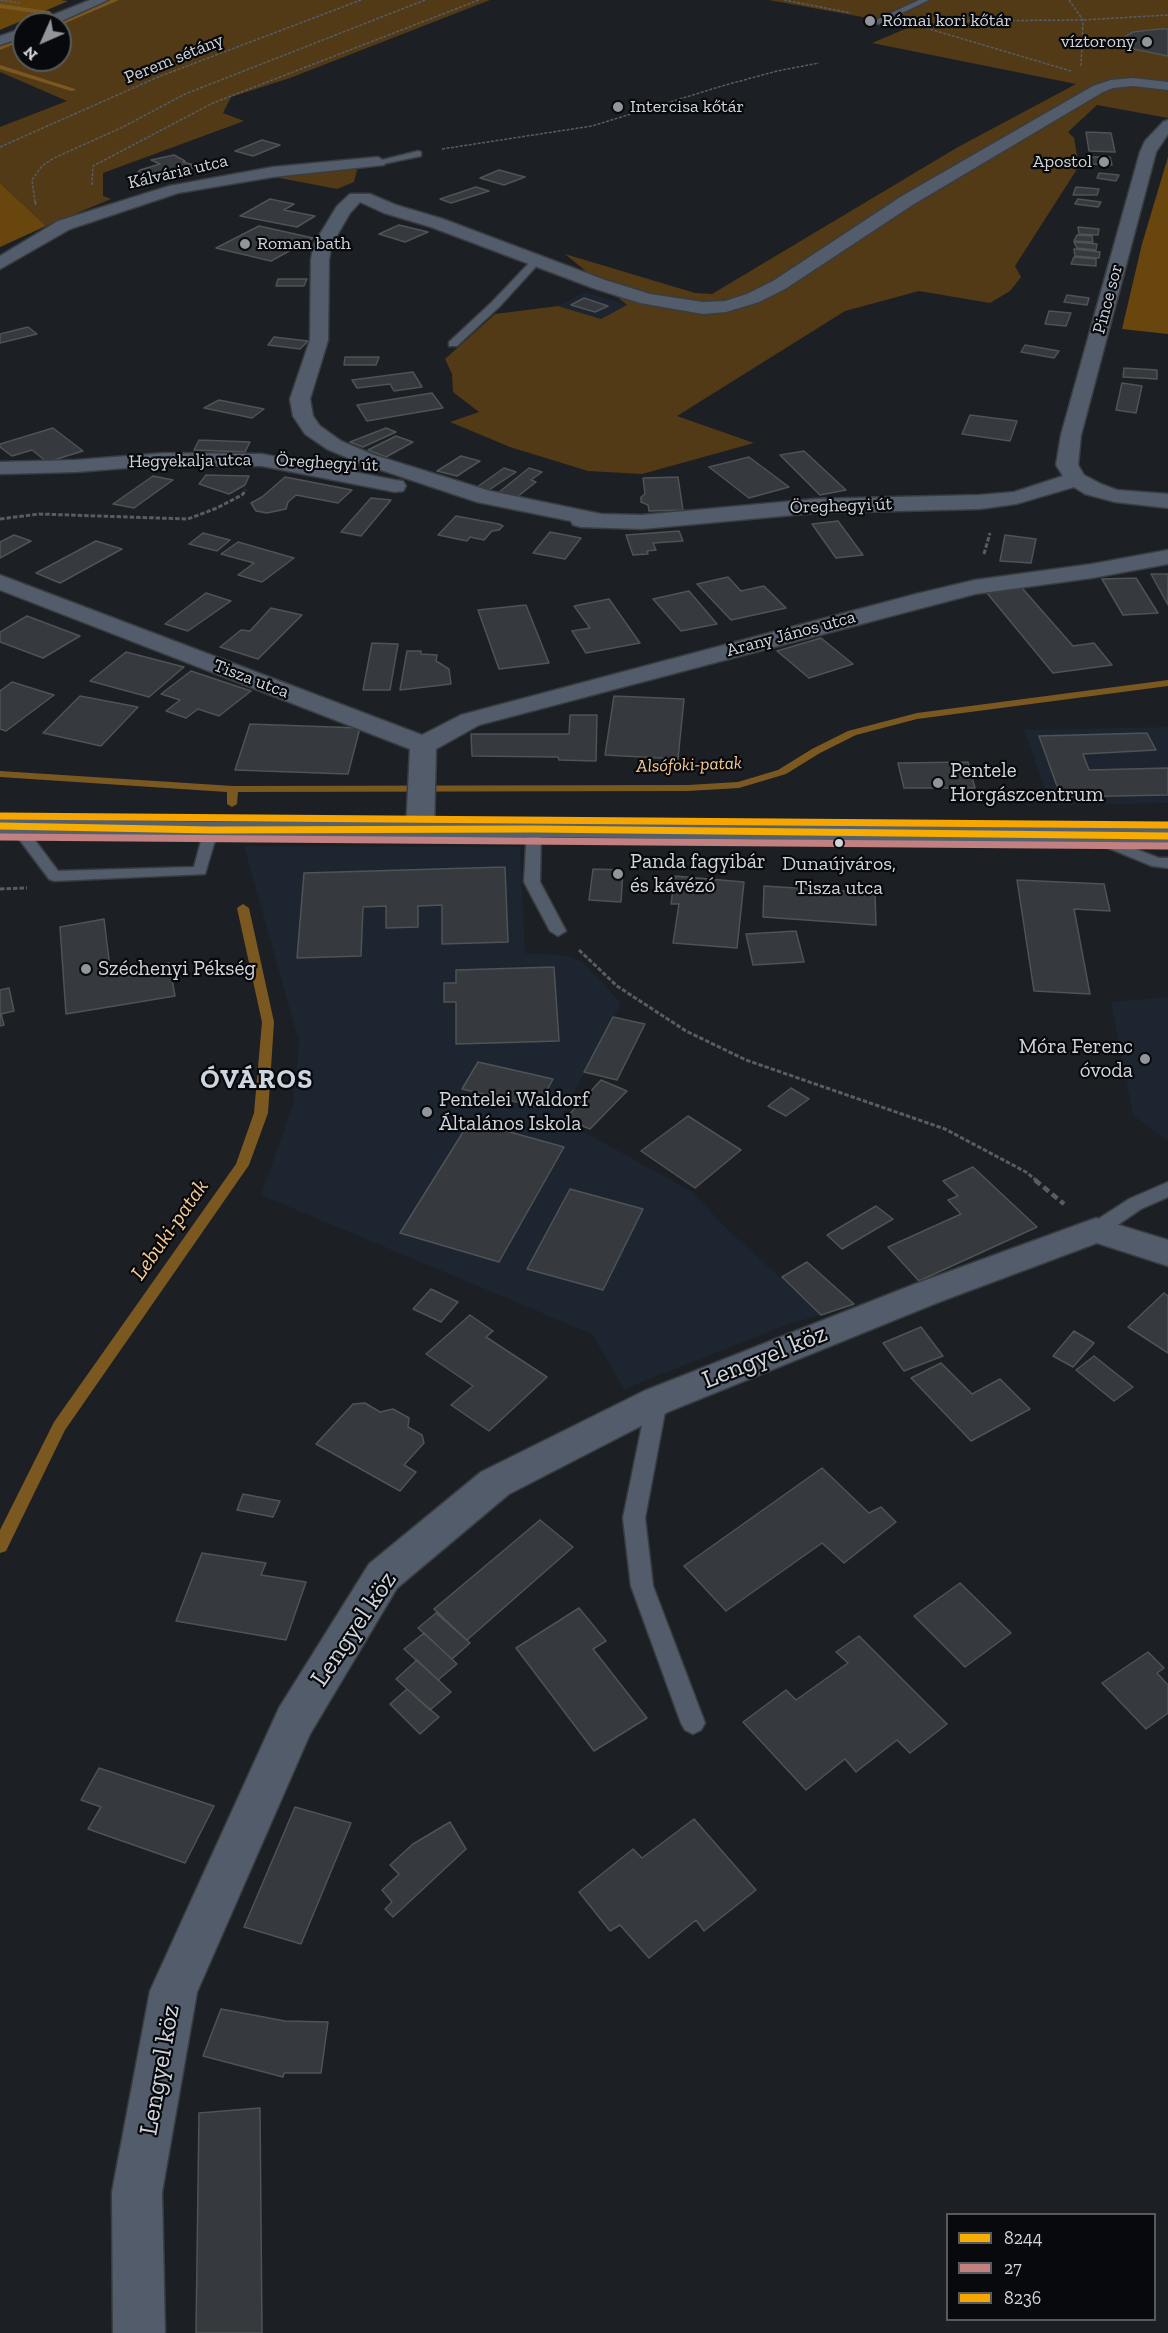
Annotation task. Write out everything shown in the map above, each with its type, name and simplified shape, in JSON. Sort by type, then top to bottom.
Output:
[{"type":"street","points":[[72,12],[101,0]]},
{"type":"street","points":[[361,196],[384,207],[437,223],[599,284],[675,305],[703,308],[726,306],[753,298],[818,260],[908,200],[1065,107],[1112,84],[1133,82],[1168,86]]},
{"type":"street","name":"Pince sor","points":[[1076,479],[1067,465],[1071,435],[1151,144],[1168,125]]},
{"type":"street","name":"Kálvária utca","points":[[0,264],[47,233],[93,214],[198,184],[273,172],[378,162]]},
{"type":"street","name":"Öreghegyi út","points":[[378,162],[365,178],[361,196],[343,210],[323,244],[320,259],[319,339],[300,399],[303,416],[312,430],[334,445],[393,466],[485,497],[603,521]]},
{"type":"street","name":"Hegyekalja utca","points":[[0,468],[66,467],[165,459],[262,460],[377,482]]},
{"type":"street","name":"Öreghegyi út","points":[[262,460],[291,459],[393,466]]},
{"type":"street","points":[[1076,479],[1093,489],[1115,496],[1168,501]]},
{"type":"street","name":"Öreghegyi út","points":[[377,482],[460,503],[553,519],[642,522],[815,506],[980,502],[1016,498],[1076,479]]},
{"type":"street","name":"Arany János utca","points":[[423,745],[470,720],[916,601],[975,587],[1092,571],[1168,557]]},
{"type":"street","name":"Tisza utca","points":[[0,582],[423,745]]},
{"type":"street","points":[[421,820],[423,745]]},
{"type":"street","points":[[0,826],[211,830],[421,820],[534,829],[1094,837],[1168,836]]},
{"type":"street","points":[[1096,1230],[1168,1253]]},
{"type":"street","name":"Lengyel köz","points":[[139,2333],[137,2192],[174,1991],[294,1722],[382,1576],[495,1483],[657,1401],[927,1293],[1096,1230]]},
{"type":"lane","points":[[879,20],[926,0]]},
{"type":"lane","points":[[378,162],[418,154]]},
{"type":"lane","points":[[453,344],[516,285],[536,261]]},
{"type":"lane","points":[[30,826],[26,839],[54,876],[200,871],[211,830]]},
{"type":"lane","points":[[534,829],[532,882],[558,931]]},
{"type":"lane","points":[[1094,837],[1157,862],[1168,863]]},
{"type":"lane","points":[[1096,1230],[1135,1204],[1168,1189]]},
{"type":"lane","points":[[657,1401],[634,1518],[642,1586],[693,1723]]},
{"type":"path","name":"Perem sétány","points":[[0,147],[158,77],[361,0]]},
{"type":"path","points":[[47,233],[39,225],[32,180],[42,166],[54,158],[123,127],[185,94],[424,0]]},
{"type":"path","points":[[93,214],[93,166],[103,160],[231,94],[479,0]]},
{"type":"path","points":[[784,0],[922,27],[1082,75]]},
{"type":"path","points":[[1065,107],[1065,101],[1079,83],[1082,75],[1080,49],[1083,20],[1069,0]]},
{"type":"path","points":[[879,20],[1083,20],[1168,15]]},
{"type":"path","points":[[418,154],[468,144],[592,126],[722,86],[777,71],[819,63]]},
{"type":"path","points":[[0,519],[39,514],[198,517],[242,495],[261,470],[262,460]]},
{"type":"path","points":[[0,889],[34,888]]},
{"type":"path","points":[[558,931],[617,986],[686,1031],[746,1060],[945,1129],[1026,1172],[1096,1230]]},
{"type":"shaded area","points":[[0,0],[68,1],[42,12],[12,12],[12,25],[0,30]]},
{"type":"shaded area","points":[[108,0],[490,0],[290,78],[231,97],[223,113],[244,121],[103,173],[103,196],[111,199],[46,226],[0,183],[0,127],[67,101],[0,72],[0,45],[12,40],[12,72],[72,72],[72,15]]},
{"type":"shaded area","points":[[769,0],[1168,0],[1168,118],[1097,105],[1068,132],[1074,138],[1079,166],[1015,266],[1021,277],[1010,291],[990,303],[919,291],[845,311],[677,416],[754,443],[642,474],[588,471],[510,447],[450,422],[479,412],[453,392],[452,374],[445,359],[495,314],[558,306],[601,319],[627,305],[565,254],[695,293],[712,294],[958,147],[1076,84],[872,43],[912,26]]},
{"type":"shaded area","points":[[1168,157],[1168,334],[1122,329],[1142,244]]},
{"type":"shaded area","points":[[354,168],[357,170],[354,182],[337,189],[264,175]]},
{"type":"shaded area","points":[[0,183],[46,226],[0,247]]},
{"type":"shaded area","points":[[585,292],[627,305],[601,319],[558,306]]},
{"type":"shaded area","points":[[1168,727],[1168,803],[1051,805],[1024,730]]},
{"type":"shaded area","name":"Pentelei Waldorf Általános Iskola","points":[[244,846],[520,847],[525,953],[564,955],[583,962],[621,1003],[560,1119],[691,1191],[728,1230],[821,1315],[788,1324],[624,1389],[592,1334],[261,1195],[293,1105],[299,1042]]},
{"type":"shaded area","name":"Móra Ferenc óvoda","points":[[1168,997],[1168,1141],[1133,1115],[1111,1002]]},
{"type":"building","name":"víztorony","points":[[1168,29],[1168,56],[1134,49],[1124,40],[1133,32]]},
{"type":"building","points":[[1086,132],[1111,133],[1115,152],[1089,151]]},
{"type":"building","points":[[262,140],[280,145],[253,156],[235,151]]},
{"type":"building","points":[[174,155],[185,161],[183,162],[194,165],[189,167],[193,168],[181,172],[169,172],[149,180],[138,177],[141,176],[137,173],[140,170],[160,164],[151,160]]},
{"type":"building","points":[[1088,157],[1110,157],[1112,165],[1089,164]]},
{"type":"building","points":[[499,170],[525,177],[504,185],[480,178]]},
{"type":"building","points":[[1099,173],[1119,175],[1116,181],[1097,178]]},
{"type":"building","points":[[476,187],[489,191],[451,203],[440,199]]},
{"type":"building","points":[[1076,187],[1099,189],[1097,195],[1073,195]]},
{"type":"building","points":[[270,199],[294,204],[284,210],[315,216],[297,227],[240,216]]},
{"type":"building","points":[[1078,199],[1101,202],[1098,207],[1075,204]]},
{"type":"building","points":[[399,225],[428,232],[405,242],[379,234]]},
{"type":"building","points":[[259,226],[313,238],[271,261],[216,248]]},
{"type":"building","points":[[1078,227],[1099,229],[1098,235],[1079,234]]},
{"type":"building","points":[[1077,235],[1092,236],[1093,242],[1074,241]]},
{"type":"building","points":[[1074,242],[1097,244],[1096,250],[1077,248]]},
{"type":"building","points":[[1074,249],[1100,252],[1099,258],[1075,256]]},
{"type":"building","points":[[1074,257],[1096,259],[1096,266],[1071,264]]},
{"type":"building","points":[[278,279],[307,279],[304,286],[276,286]]},
{"type":"building","points":[[1067,295],[1089,298],[1087,305],[1064,302]]},
{"type":"building","points":[[584,298],[608,306],[595,312],[571,305]]},
{"type":"building","points":[[1049,311],[1071,313],[1066,326],[1045,324]]},
{"type":"building","points":[[28,327],[37,334],[0,343],[0,334]]},
{"type":"building","points":[[274,337],[308,341],[300,349],[268,345]]},
{"type":"building","points":[[1025,345],[1059,351],[1054,358],[1021,352]]},
{"type":"building","points":[[345,357],[379,357],[376,365],[344,365]]},
{"type":"building","points":[[1124,368],[1157,370],[1157,379],[1123,377]]},
{"type":"building","points":[[413,372],[422,387],[394,391],[390,384],[357,388],[352,380]]},
{"type":"building","points":[[1122,383],[1142,386],[1136,413],[1116,410]]},
{"type":"building","points":[[432,393],[443,408],[367,421],[357,405]]},
{"type":"building","points":[[219,400],[264,409],[252,418],[204,408]]},
{"type":"building","points":[[970,415],[1017,421],[1010,441],[962,434]]},
{"type":"building","points":[[53,428],[83,451],[47,462],[32,450],[12,456],[0,447],[0,444]]},
{"type":"building","points":[[386,428],[396,432],[363,447],[350,442]]},
{"type":"building","points":[[396,436],[413,442],[386,457],[368,450]]},
{"type":"building","points":[[199,440],[250,442],[245,452],[194,450]]},
{"type":"building","points":[[804,451],[846,490],[820,495],[780,455]]},
{"type":"building","points":[[461,456],[480,461],[457,476],[437,471]]},
{"type":"building","points":[[749,457],[789,487],[749,498],[709,467]]},
{"type":"building","points":[[504,468],[516,472],[489,490],[477,487]]},
{"type":"building","points":[[529,468],[542,472],[531,480],[536,482],[517,497],[498,493]]},
{"type":"building","points":[[206,475],[249,476],[245,485],[229,494],[199,484]]},
{"type":"building","points":[[153,476],[173,480],[134,508],[113,504]]},
{"type":"building","points":[[285,477],[352,490],[338,503],[296,495],[288,502],[286,509],[267,513],[256,511],[251,503],[262,497]]},
{"type":"building","points":[[678,477],[683,510],[649,511],[648,505],[641,502],[641,497],[645,494],[643,478]]},
{"type":"building","points":[[371,498],[391,500],[361,536],[341,532]]},
{"type":"building","points":[[456,516],[503,526],[499,530],[492,531],[484,540],[470,537],[467,541],[438,535]]},
{"type":"building","points":[[838,521],[863,555],[836,558],[812,524]]},
{"type":"building","points":[[679,531],[683,541],[653,543],[656,550],[647,551],[648,554],[633,555],[626,535]]},
{"type":"building","points":[[550,532],[581,538],[565,559],[533,553]]},
{"type":"building","points":[[203,533],[230,540],[217,551],[189,544]]},
{"type":"building","points":[[14,535],[31,541],[0,558],[0,542]]},
{"type":"building","points":[[1005,535],[1036,539],[1031,563],[1000,561]]},
{"type":"building","points":[[96,541],[122,549],[60,583],[36,573]]},
{"type":"building","points":[[238,542],[294,558],[262,582],[238,575],[254,563],[221,554]]},
{"type":"building","points":[[1151,574],[1168,574],[1168,605]]},
{"type":"building","points":[[728,577],[741,591],[764,586],[786,608],[731,620],[697,584]]},
{"type":"building","points":[[1136,578],[1158,613],[1123,615],[1102,579]]},
{"type":"building","points":[[1022,588],[1073,646],[1094,643],[1112,665],[1053,673],[987,593]]},
{"type":"building","points":[[689,591],[717,624],[681,631],[653,599]]},
{"type":"building","points":[[206,593],[231,601],[188,631],[165,624]]},
{"type":"building","points":[[609,599],[640,643],[586,653],[572,631],[590,628],[574,606]]},
{"type":"building","points":[[526,605],[549,663],[499,669],[478,610]]},
{"type":"building","points":[[271,608],[302,615],[258,659],[220,647],[241,630],[250,631]]},
{"type":"building","points":[[27,616],[80,636],[43,658],[0,642],[0,632]]},
{"type":"building","points":[[821,638],[853,664],[809,678],[777,651]]},
{"type":"building","points":[[372,643],[398,644],[390,690],[363,690]]},
{"type":"building","points":[[407,651],[421,651],[421,654],[437,655],[436,661],[449,669],[451,684],[400,690]]},
{"type":"building","points":[[126,652],[184,667],[149,697],[90,681]]},
{"type":"building","points":[[191,671],[251,691],[219,716],[198,709],[186,718],[166,711],[180,700],[161,694]]},
{"type":"building","points":[[12,682],[54,695],[6,731],[0,729],[0,691]]},
{"type":"building","points":[[80,696],[138,707],[101,746],[43,733]]},
{"type":"building","points":[[614,696],[684,699],[678,759],[605,755]]},
{"type":"building","points":[[570,715],[597,715],[596,761],[559,760],[558,757],[472,756],[471,734],[569,734]]},
{"type":"building","points":[[250,724],[360,728],[348,774],[235,770]]},
{"type":"building","points":[[1147,733],[1156,750],[1083,754],[1089,770],[1168,768],[1168,795],[1061,797],[1039,736]]},
{"type":"building","points":[[968,762],[975,788],[904,788],[898,763]]},
{"type":"building","points":[[505,867],[508,942],[442,944],[442,905],[418,906],[418,927],[386,928],[386,906],[363,907],[361,956],[297,958],[304,873]]},
{"type":"building","points":[[593,869],[623,870],[621,902],[589,900]]},
{"type":"building","points":[[675,876],[744,882],[737,948],[673,943],[679,904],[671,904]]},
{"type":"building","points":[[1017,880],[1104,884],[1110,911],[1074,909],[1090,994],[1034,991]]},
{"type":"building","points":[[764,886],[875,893],[876,925],[763,917]]},
{"type":"building","name":"Széchenyi Pékség","points":[[104,919],[111,976],[169,963],[175,996],[66,1014],[60,927]]},
{"type":"building","points":[[796,931],[804,962],[753,965],[746,934]]},
{"type":"building","points":[[554,967],[559,1041],[456,1044],[456,1002],[444,1002],[444,983],[456,983],[456,970]]},
{"type":"building","points":[[9,988],[14,1011],[1,1014],[4,1025],[0,1026],[0,990]]},
{"type":"building","points":[[613,1017],[645,1024],[617,1080],[584,1072]]},
{"type":"building","points":[[478,1062],[553,1079],[538,1107],[462,1089]]},
{"type":"building","points":[[601,1080],[627,1091],[590,1129],[565,1119]]},
{"type":"building","points":[[791,1088],[809,1099],[786,1116],[768,1106]]},
{"type":"building","points":[[688,1116],[741,1150],[695,1188],[641,1151]]},
{"type":"building","points":[[470,1121],[564,1147],[499,1262],[400,1233]]},
{"type":"building","points":[[973,1167],[1037,1227],[919,1281],[888,1247],[961,1214],[948,1200],[958,1196],[943,1181]]},
{"type":"building","points":[[570,1189],[643,1209],[603,1290],[527,1269]]},
{"type":"building","points":[[876,1206],[893,1219],[842,1249],[827,1235]]},
{"type":"building","points":[[807,1262],[854,1304],[821,1315],[782,1277]]},
{"type":"building","points":[[431,1289],[458,1302],[441,1322],[413,1309]]},
{"type":"building","points":[[1164,1293],[1168,1296],[1168,1353],[1128,1327]]},
{"type":"building","points":[[470,1315],[493,1331],[486,1337],[547,1377],[489,1431],[451,1405],[473,1386],[426,1354]]},
{"type":"building","points":[[921,1327],[943,1356],[904,1371],[883,1343]]},
{"type":"building","points":[[1074,1331],[1094,1343],[1073,1367],[1053,1356]]},
{"type":"building","points":[[1094,1356],[1133,1387],[1114,1401],[1076,1370]]},
{"type":"building","points":[[941,1363],[972,1394],[1000,1379],[1030,1409],[971,1441],[911,1378]]},
{"type":"building","points":[[365,1403],[380,1412],[393,1409],[409,1418],[408,1427],[422,1435],[424,1443],[404,1465],[416,1472],[400,1491],[316,1444],[353,1404]]},
{"type":"building","points":[[822,1468],[869,1513],[881,1507],[896,1522],[844,1563],[822,1543],[726,1611],[684,1566]]},
{"type":"building","points":[[243,1494],[280,1501],[273,1517],[237,1510]]},
{"type":"building","points":[[540,1520],[573,1547],[467,1640],[434,1609]]},
{"type":"building","points":[[202,1553],[266,1563],[261,1575],[306,1582],[286,1640],[176,1621]]},
{"type":"building","points":[[960,1583],[1011,1633],[965,1667],[914,1616]]},
{"type":"building","points":[[579,1608],[606,1641],[593,1649],[647,1718],[594,1751],[516,1648]]},
{"type":"building","points":[[436,1613],[470,1643],[452,1659],[418,1628]]},
{"type":"building","points":[[424,1633],[457,1664],[438,1680],[404,1649]]},
{"type":"building","points":[[859,1636],[947,1724],[910,1753],[897,1740],[856,1772],[845,1759],[806,1790],[743,1722],[786,1690],[796,1700],[848,1663],[836,1652]]},
{"type":"building","points":[[1148,1652],[1164,1668],[1157,1673],[1168,1685],[1168,1713],[1146,1729],[1102,1683]]},
{"type":"building","points":[[417,1660],[451,1692],[430,1710],[396,1679]]},
{"type":"building","points":[[407,1689],[439,1717],[420,1734],[390,1704]]},
{"type":"building","points":[[99,1768],[214,1806],[185,1863],[88,1829],[101,1807],[81,1800]]},
{"type":"building","points":[[295,1807],[351,1823],[301,1944],[244,1927]]},
{"type":"building","points":[[694,1819],[756,1890],[704,1931],[696,1920],[649,1958],[620,1925],[610,1931],[579,1892],[633,1849],[642,1858]]},
{"type":"building","points":[[450,1822],[466,1849],[393,1917],[385,1909],[392,1902],[382,1890],[399,1874],[390,1865],[413,1844]]},
{"type":"building","points":[[221,2009],[285,2021],[328,2022],[321,2073],[284,2073],[283,2077],[203,2056]]},
{"type":"building","points":[[260,2108],[262,2333],[196,2333],[199,2113]]},
{"type":"waterway","points":[[72,19],[116,0]]},
{"type":"waterway","points":[[0,6],[42,12]]},
{"type":"waterway","points":[[0,48],[12,43]]},
{"type":"waterway","points":[[0,67],[73,90]]},
{"type":"waterway","name":"Alsófoki-patak","points":[[233,789],[688,788],[739,785],[782,772],[852,733],[917,716],[1168,683]]},
{"type":"waterway","name":"Lebuki-patak","points":[[0,774],[233,789]]},
{"type":"waterway","name":"Lebuki-patak","points":[[232,804],[233,789]]},
{"type":"waterway","name":"Lebuki-patak","points":[[0,1546],[59,1426],[242,1165],[261,1113],[268,1022],[243,908]]},
{"type":"transit line","name":"8236","points":[[0,816],[1168,825]]},
{"type":"transit line","name":"8244","points":[[0,826],[211,830],[534,829],[1168,836]]},
{"type":"transit line","name":"27","points":[[0,837],[1168,846]]},
{"type":"place","name":"Római kori kőtár","points":[[870,21]]},
{"type":"place","name":"víztorony","points":[[1147,42]]},
{"type":"place","name":"Intercisa kőtár","points":[[618,107]]},
{"type":"place","name":"Apostol","points":[[1104,162]]},
{"type":"place","name":"Roman bath","points":[[245,244]]},
{"type":"place","name":"Pentele Horgászcentrum","points":[[938,783]]},
{"type":"place","name":"Dunaújváros, Tisza utca","points":[[839,843]]},
{"type":"place","name":"Panda fagyibár és kávézó","points":[[618,874]]},
{"type":"place","name":"Széchenyi Pékség","points":[[86,969]]},
{"type":"place","name":"Móra Ferenc óvoda","points":[[1145,1059]]},
{"type":"place","name":"Pentelei Waldorf Általános Iskola","points":[[427,1112]]},
{"type":"district","name":"ÓVÁROS","points":[[257,1080]]}]
